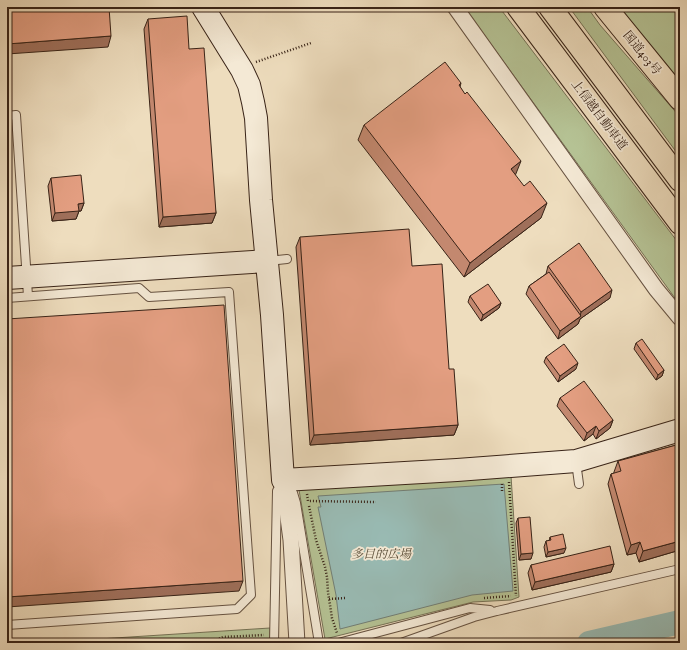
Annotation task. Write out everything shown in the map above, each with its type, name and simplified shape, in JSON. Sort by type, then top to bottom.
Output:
[{"type":"highway","name":"上信越自動車道","points":[[518,7],[680,223]]},
{"type":"highway","points":[[550,7],[680,180]]},
{"type":"highway","name":"国道403号","points":[[605,7],[680,99]]},
{"type":"street","points":[[203,7],[241,67],[249,85],[256,118],[261,200],[277,260],[297,643]]},
{"type":"street","points":[[455,7],[656,289],[680,318]]},
{"type":"street","points":[[21,284],[277,260]]},
{"type":"street","points":[[288,487],[576,461],[680,430]]},
{"type":"lane","points":[[7,116],[16,115],[21,284],[7,298]]},
{"type":"lane","points":[[7,625],[237,609],[250,595],[229,292],[149,297],[139,288],[21,284]]},
{"type":"lane","points":[[576,461],[579,484]]},
{"type":"lane","points":[[274,639],[277,491],[288,487],[296,503],[319,643]]},
{"type":"lane","points":[[400,643],[474,617],[680,569]]},
{"type":"lane","points":[[338,643],[470,608],[497,611]]},
{"type":"path","points":[[241,67],[311,44]]},
{"type":"path","points":[[480,598],[517,596],[509,481],[502,481],[502,491]]},
{"type":"path","points":[[288,487],[306,493],[314,492]]},
{"type":"path","points":[[306,493],[316,540],[325,568],[332,618],[337,633],[345,631]]},
{"type":"path","points":[[308,502],[376,502]]},
{"type":"path","points":[[329,599],[346,598]]},
{"type":"path","points":[[208,643],[229,637],[274,639]]},
{"type":"green space","points":[[464,7],[499,7],[680,245],[680,305]]},
{"type":"green space","points":[[569,7],[587,7],[600,25],[680,117],[680,157]]},
{"type":"green space","points":[[619,7],[680,7],[680,82]]},
{"type":"green space","name":"多目的広場","points":[[511,476],[519,597],[511,600],[473,602],[325,639],[299,490]]},
{"type":"green space","points":[[270,628],[269,643],[37,643]]},
{"type":"water","name":"多目的広場","points":[[504,484],[513,591],[472,595],[340,629],[336,595],[318,507],[321,507],[318,496]]},
{"type":"building","points":[[7,7],[109,7],[111,36],[7,44]]},
{"type":"building","points":[[187,16],[189,49],[204,48],[216,213],[163,217],[148,19]]},
{"type":"building","points":[[445,62],[461,83],[459,85],[465,94],[467,92],[521,161],[511,169],[524,186],[530,181],[547,203],[470,263],[364,125]]},
{"type":"building","points":[[81,175],[84,203],[78,204],[79,211],[55,213],[51,178]]},
{"type":"building","points":[[409,229],[412,266],[442,264],[449,369],[454,369],[458,425],[314,435],[300,237]]},
{"type":"building","points":[[579,243],[612,290],[581,312],[548,266]]},
{"type":"building","points":[[549,272],[581,316],[560,331],[529,286]]},
{"type":"building","points":[[488,284],[501,303],[483,315],[470,296]]},
{"type":"building","points":[[224,305],[243,581],[7,597],[7,319]]},
{"type":"building","points":[[642,339],[664,370],[658,375],[636,343]]},
{"type":"building","points":[[564,344],[578,363],[560,376],[546,357]]},
{"type":"building","points":[[584,381],[613,420],[599,431],[596,426],[587,433],[560,398]]},
{"type":"building","points":[[680,444],[680,541],[643,551],[640,542],[631,545],[611,474],[621,471],[618,461]]},
{"type":"building","points":[[530,517],[533,553],[521,554],[518,518]]},
{"type":"building","points":[[563,534],[566,548],[548,552],[546,541],[551,540],[550,537]]},
{"type":"building","points":[[610,546],[614,564],[535,582],[531,565]]},
{"type":"waterway","points":[[589,643],[680,622]]}]
